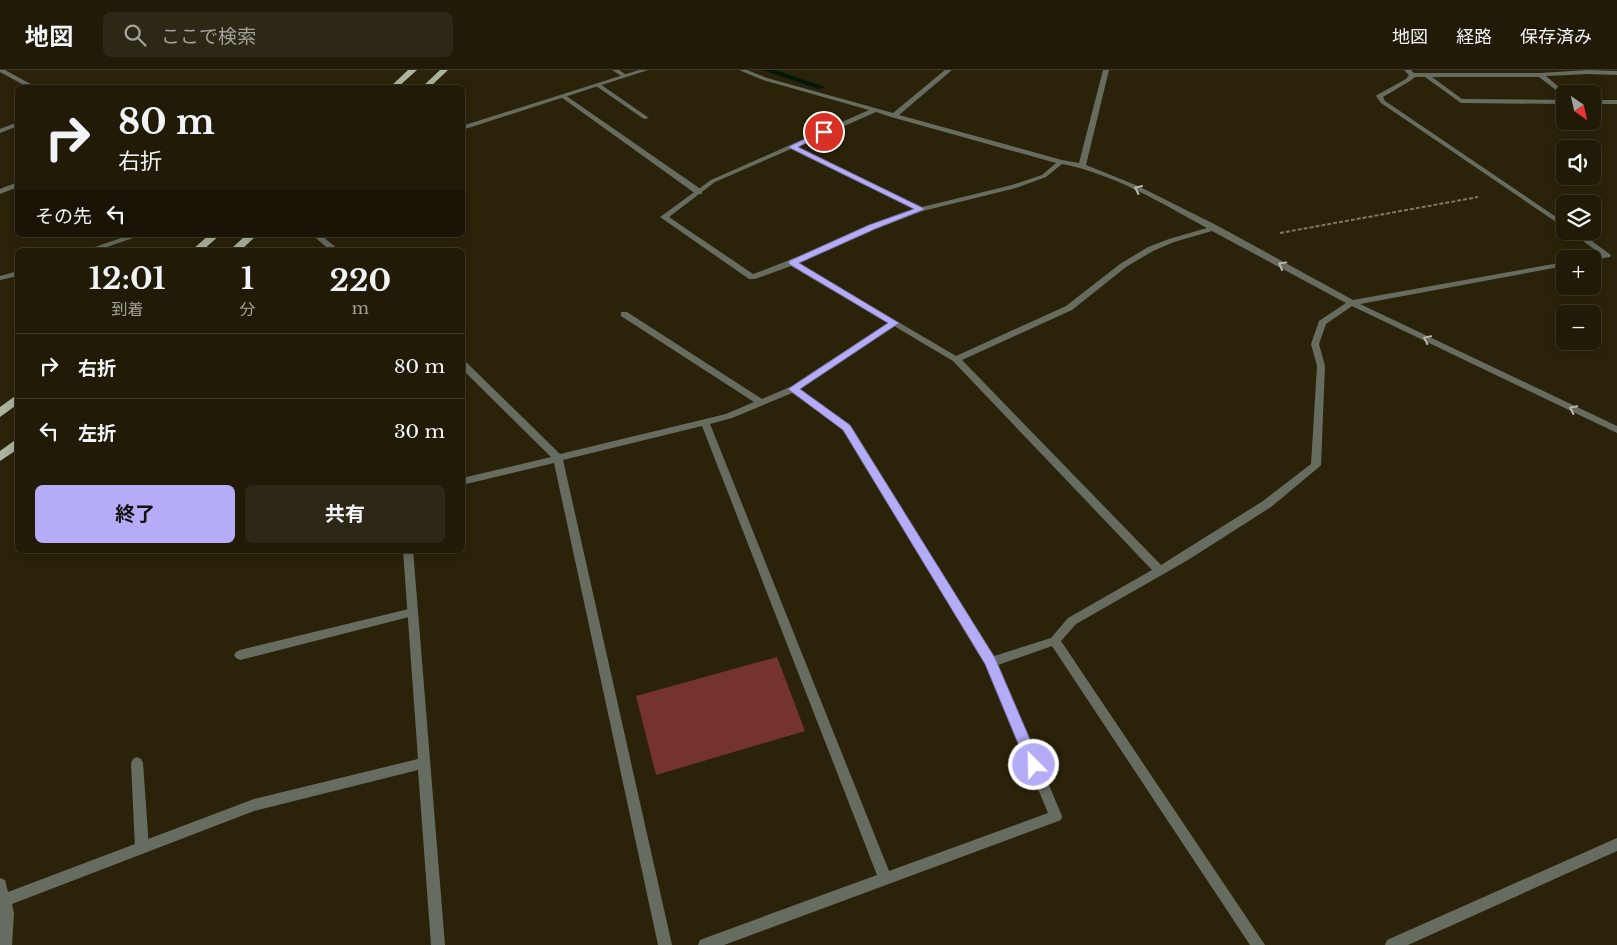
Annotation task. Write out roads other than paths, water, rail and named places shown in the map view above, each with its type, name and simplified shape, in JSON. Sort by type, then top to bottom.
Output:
[{"type":"main road","points":[[396,85],[413,70]]},
{"type":"main road","points":[[427,85],[444,70]]},
{"type":"main road","points":[[199,248],[212,237]]},
{"type":"main road","points":[[237,248],[250,237]]},
{"type":"main road","points":[[0,413],[15,400]]},
{"type":"main road","points":[[0,457],[15,444]]},
{"type":"street","points":[[0,70],[29,85]]},
{"type":"street","points":[[615,70],[625,76]]},
{"type":"street","points":[[465,127],[645,70]]},
{"type":"street","points":[[742,70],[765,79],[873,111],[1082,166],[1136,187],[1352,303],[1617,430]]},
{"type":"street","points":[[893,116],[949,70]]},
{"type":"street","points":[[1082,166],[1106,70]]},
{"type":"street","points":[[1407,70],[1414,75],[1617,73]]},
{"type":"street","points":[[0,78],[9,74]]},
{"type":"street","points":[[1414,75],[1379,96],[1383,102],[1556,220]]},
{"type":"street","points":[[1426,75],[1461,101],[1556,102]]},
{"type":"street","points":[[1540,75],[1556,88]]},
{"type":"street","points":[[598,85],[646,118]]},
{"type":"street","points":[[562,96],[699,192]]},
{"type":"street","points":[[1601,102],[1617,102]]},
{"type":"street","points":[[873,111],[713,181],[664,217],[752,277],[792,263],[872,227],[921,209],[1014,187],[1044,176],[1061,162]]},
{"type":"street","points":[[0,132],[15,125]]},
{"type":"street","points":[[792,147],[921,209]]},
{"type":"street","points":[[0,192],[15,185]]},
{"type":"street","points":[[956,359],[1069,308],[1085,298],[1131,260],[1149,250],[1215,228]]},
{"type":"street","points":[[96,248],[132,237]]},
{"type":"street","points":[[319,237],[332,248]]},
{"type":"street","points":[[1586,240],[1607,254],[1601,256]]},
{"type":"street","points":[[792,263],[956,359],[1160,571]]},
{"type":"street","points":[[991,662],[1055,641],[1072,621],[1160,571],[1267,504],[1316,464],[1321,366],[1315,344],[1322,323],[1352,303],[1556,266]]},
{"type":"street","points":[[0,278],[15,274]]},
{"type":"street","points":[[624,314],[760,402]]},
{"type":"street","points":[[465,481],[729,416],[793,389],[894,323]]},
{"type":"street","points":[[465,366],[558,458],[665,945]]},
{"type":"street","points":[[705,945],[1056,816],[991,662],[846,427],[793,389]]},
{"type":"street","points":[[705,422],[885,879]]},
{"type":"street","points":[[408,553],[438,945]]},
{"type":"street","points":[[240,655],[413,612]]},
{"type":"street","points":[[1055,641],[1258,945]]},
{"type":"street","points":[[137,763],[142,848]]},
{"type":"street","points":[[4,900],[254,805],[424,763]]},
{"type":"street","points":[[1392,945],[1617,844]]},
{"type":"street","points":[[0,885],[7,913],[5,945]]},
{"type":"waterway","points":[[767,70],[821,87]]}]
